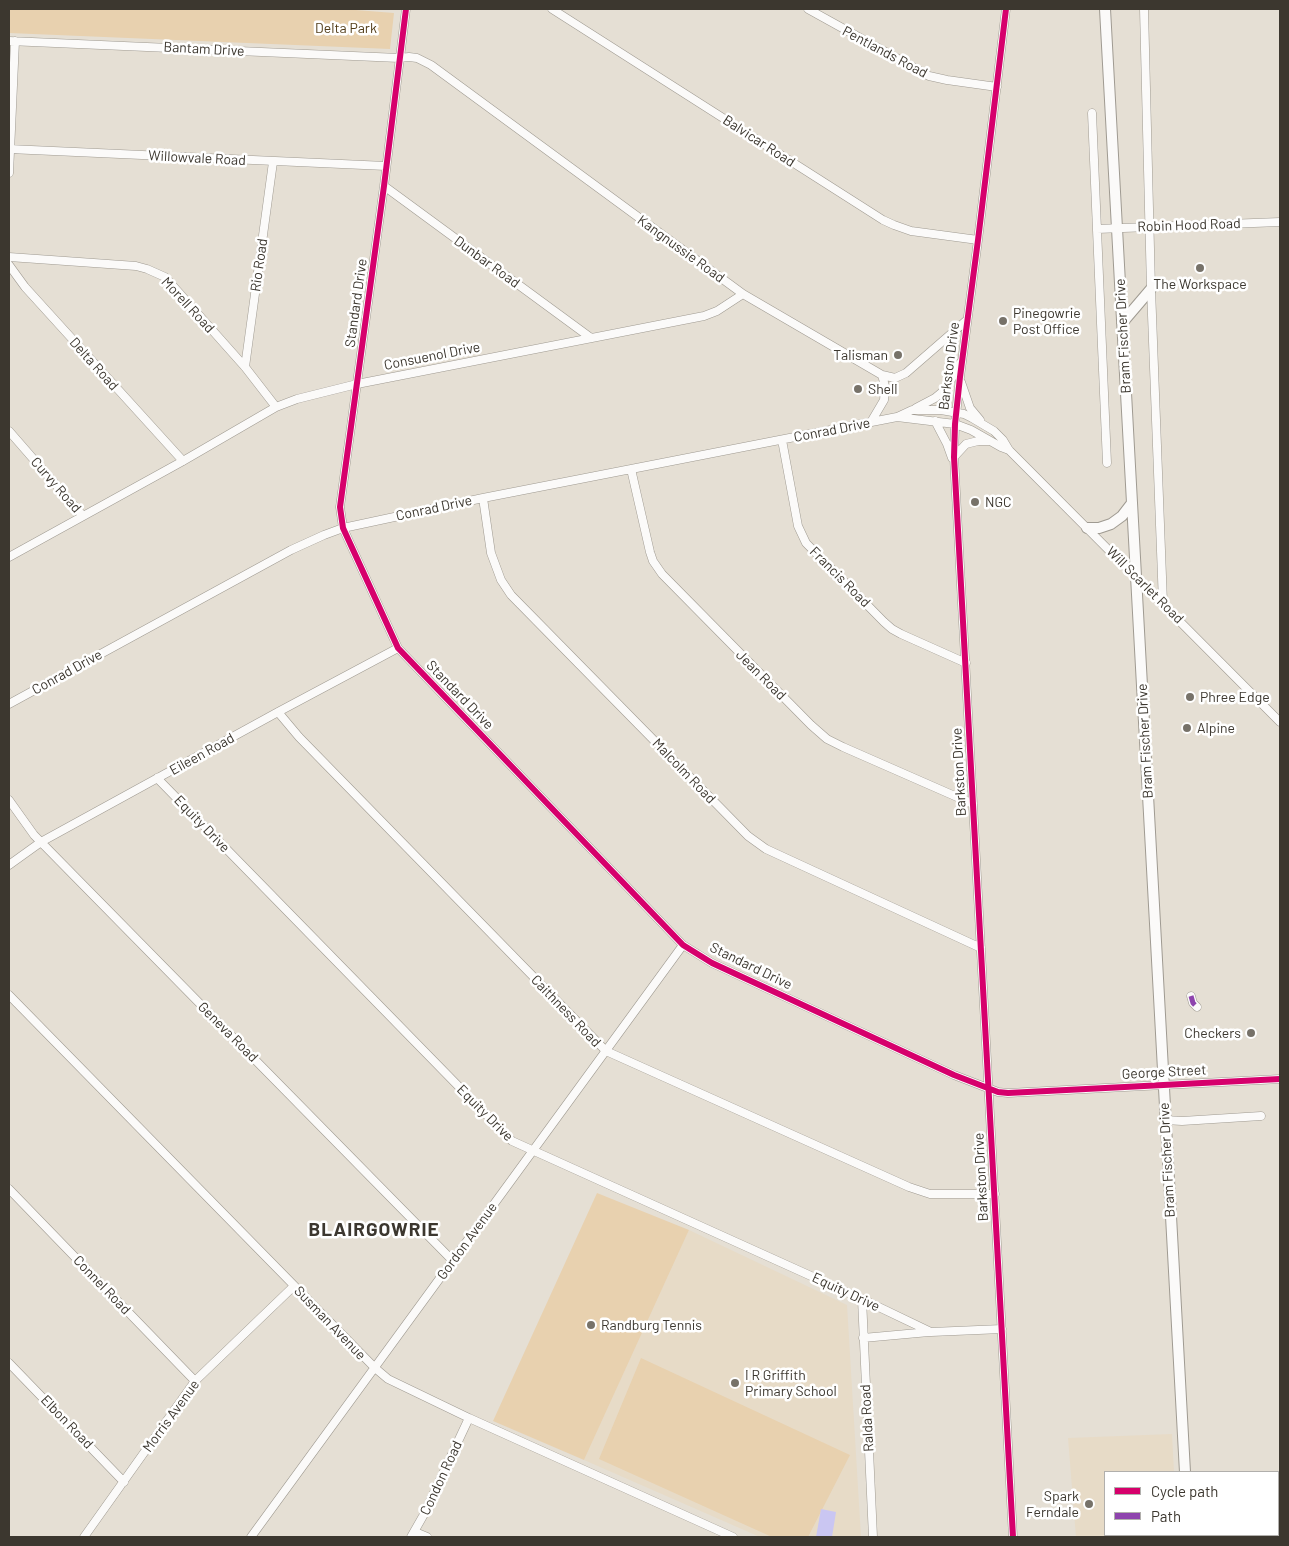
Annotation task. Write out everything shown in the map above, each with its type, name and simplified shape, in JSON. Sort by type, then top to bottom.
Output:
[{"type":"main road","name":"Bram Fischer Drive","points":[[1106,9],[1185,1471]]},
{"type":"main road","points":[[1122,323],[1151,289]]},
{"type":"main road","points":[[1088,528],[1099,528],[1111,524],[1122,516],[1132,503]]},
{"type":"street","name":"Standard Drive","points":[[406,9],[358,384],[340,507],[343,528],[398,648],[682,945],[712,963],[988,1089],[1008,1093],[1049,1091]]},
{"type":"street","name":"Balvicar Road","points":[[552,9],[883,220],[911,231],[978,240]]},
{"type":"street","name":"Pentlands Road","points":[[808,9],[929,76],[997,87]]},
{"type":"street","name":"Barkston Drive","points":[[1006,9],[962,359],[955,424],[954,461],[1013,1537]]},
{"type":"street","name":"Bram Fischer Drive","points":[[1144,9],[1151,289],[1163,603]]},
{"type":"street","name":"Bantam Drive","points":[[12,41],[399,58]]},
{"type":"street","points":[[9,173],[12,41]]},
{"type":"street","name":"Kangnussie Road","points":[[399,58],[414,57],[431,65],[743,294],[882,375]]},
{"type":"street","name":"Bram Fischer Drive","points":[[1092,113],[1107,463]]},
{"type":"street","name":"Willowvale Road","points":[[9,149],[386,166]]},
{"type":"street","name":"Rio Road","points":[[245,368],[273,162]]},
{"type":"street","name":"Dunbar Road","points":[[384,186],[591,338]]},
{"type":"street","name":"Robin Hood Road","points":[[1097,229],[1280,222]]},
{"type":"street","name":"Morell Road","points":[[9,257],[136,266],[158,273],[165,277],[245,368],[276,407]]},
{"type":"street","name":"Delta Road","points":[[9,265],[25,287],[182,462]]},
{"type":"street","name":"Consuenol Drive","points":[[9,557],[182,462],[276,407],[314,394],[358,384],[704,316],[716,311],[743,294]]},
{"type":"street","points":[[871,422],[884,400],[885,386],[882,375],[895,378],[906,373],[967,320]]},
{"type":"street","points":[[912,410],[941,393],[962,359]]},
{"type":"street","points":[[960,377],[970,408],[985,425]]},
{"type":"street","name":"Conrad Drive","points":[[9,704],[291,550],[310,540],[343,528],[482,498],[897,417],[912,410],[932,409],[956,413]]},
{"type":"street","name":"Will Scarlet Road","points":[[956,413],[972,418],[999,435],[1009,450],[1280,722]]},
{"type":"street","name":"Conrad Drive","points":[[897,417],[955,424]]},
{"type":"street","points":[[934,421],[954,461]]},
{"type":"street","name":"Will Scarlet Road","points":[[955,424],[971,430],[1009,450]]},
{"type":"street","name":"Curvy Road","points":[[9,431],[83,516]]},
{"type":"street","name":"Francis Road","points":[[782,440],[794,512],[801,536],[806,543],[892,628],[901,634],[966,662]]},
{"type":"street","points":[[954,461],[966,444],[990,441]]},
{"type":"street","name":"Jean Road","points":[[631,469],[650,552],[653,561],[662,574],[811,725],[827,739],[973,804]]},
{"type":"street","name":"Malcolm Road","points":[[482,498],[491,553],[501,580],[511,595],[748,836],[766,849],[981,948]]},
{"type":"street","name":"Eileen Road","points":[[9,865],[41,842],[398,648]]},
{"type":"street","name":"Caithness Road","points":[[278,712],[299,737],[606,1051],[916,1190],[936,1194],[994,1194]]},
{"type":"street","name":"Equity Drive","points":[[157,778],[509,1139],[931,1332]]},
{"type":"street","name":"Geneva Road","points":[[9,800],[34,835],[453,1260]]},
{"type":"street","name":"Gordon Avenue","points":[[251,1537],[682,945]]},
{"type":"street","name":"Susman Avenue","points":[[9,995],[294,1286],[388,1379],[469,1418],[733,1537]]},
{"type":"street","points":[[1191,996],[1193,1003],[1197,1007]]},
{"type":"street","name":"George Street","points":[[1049,1091],[1280,1079]]},
{"type":"street","points":[[1166,1120],[1182,1121],[1261,1116]]},
{"type":"street","name":"Connel Road","points":[[9,1189],[195,1381]]},
{"type":"street","name":"Morris Avenue","points":[[84,1537],[195,1381],[294,1286]]},
{"type":"street","name":"Ralda Road","points":[[862,1299],[873,1537]]},
{"type":"street","name":"Equity Drive","points":[[863,1338],[931,1332],[1002,1329]]},
{"type":"street","name":"Elbon Road","points":[[9,1363],[124,1482]]},
{"type":"street","name":"Condon Road","points":[[413,1534],[469,1418]]},
{"type":"street","points":[[413,1534],[427,1537]]},
{"type":"shaded area","name":"I R Griffith Primary School","points":[[689,1230],[847,1305],[861,1537],[760,1537],[584,1460]]},
{"type":"shaded area","name":"Spark Ferndale","points":[[1172,1434],[1174,1471],[1104,1471],[1104,1536],[1177,1537],[1076,1537],[1068,1438]]},
{"type":"shaded area","points":[[821,1509],[836,1512],[832,1537],[816,1537]]},
{"type":"green space","name":"Delta Park","points":[[9,9],[343,9],[394,13],[390,49],[9,33]]},
{"type":"green space","name":"Randburg Tennis","points":[[597,1193],[689,1230],[584,1460],[493,1421]]},
{"type":"green space","points":[[641,1358],[850,1455],[808,1537],[772,1537],[599,1459]]},
{"type":"marked path","points":[[1191,996],[1193,1003],[1197,1007]]},
{"type":"cycle path","points":[[406,9],[340,507],[343,528],[398,648],[683,945],[712,963],[954,1075],[998,1092],[1280,1079]]},
{"type":"cycle path","points":[[1006,9],[960,377],[954,457],[1013,1537]]},
{"type":"place","name":"The Workspace","points":[[1200,268]]},
{"type":"place","name":"Pinegowrie Post Office","points":[[1003,321]]},
{"type":"place","name":"Talisman","points":[[898,355]]},
{"type":"place","name":"Shell","points":[[858,389]]},
{"type":"place","name":"NGC","points":[[975,502]]},
{"type":"place","name":"Phree Edge","points":[[1190,697]]},
{"type":"place","name":"Alpine","points":[[1187,728]]},
{"type":"place","name":"Checkers","points":[[1251,1033]]},
{"type":"place","name":"Randburg Tennis","points":[[591,1325]]},
{"type":"place","name":"I R Griffith Primary School","points":[[735,1383]]},
{"type":"place","name":"Spark Ferndale","points":[[1089,1504]]},
{"type":"district","name":"BLAIRGOWRIE","points":[[374,1230]]}]
